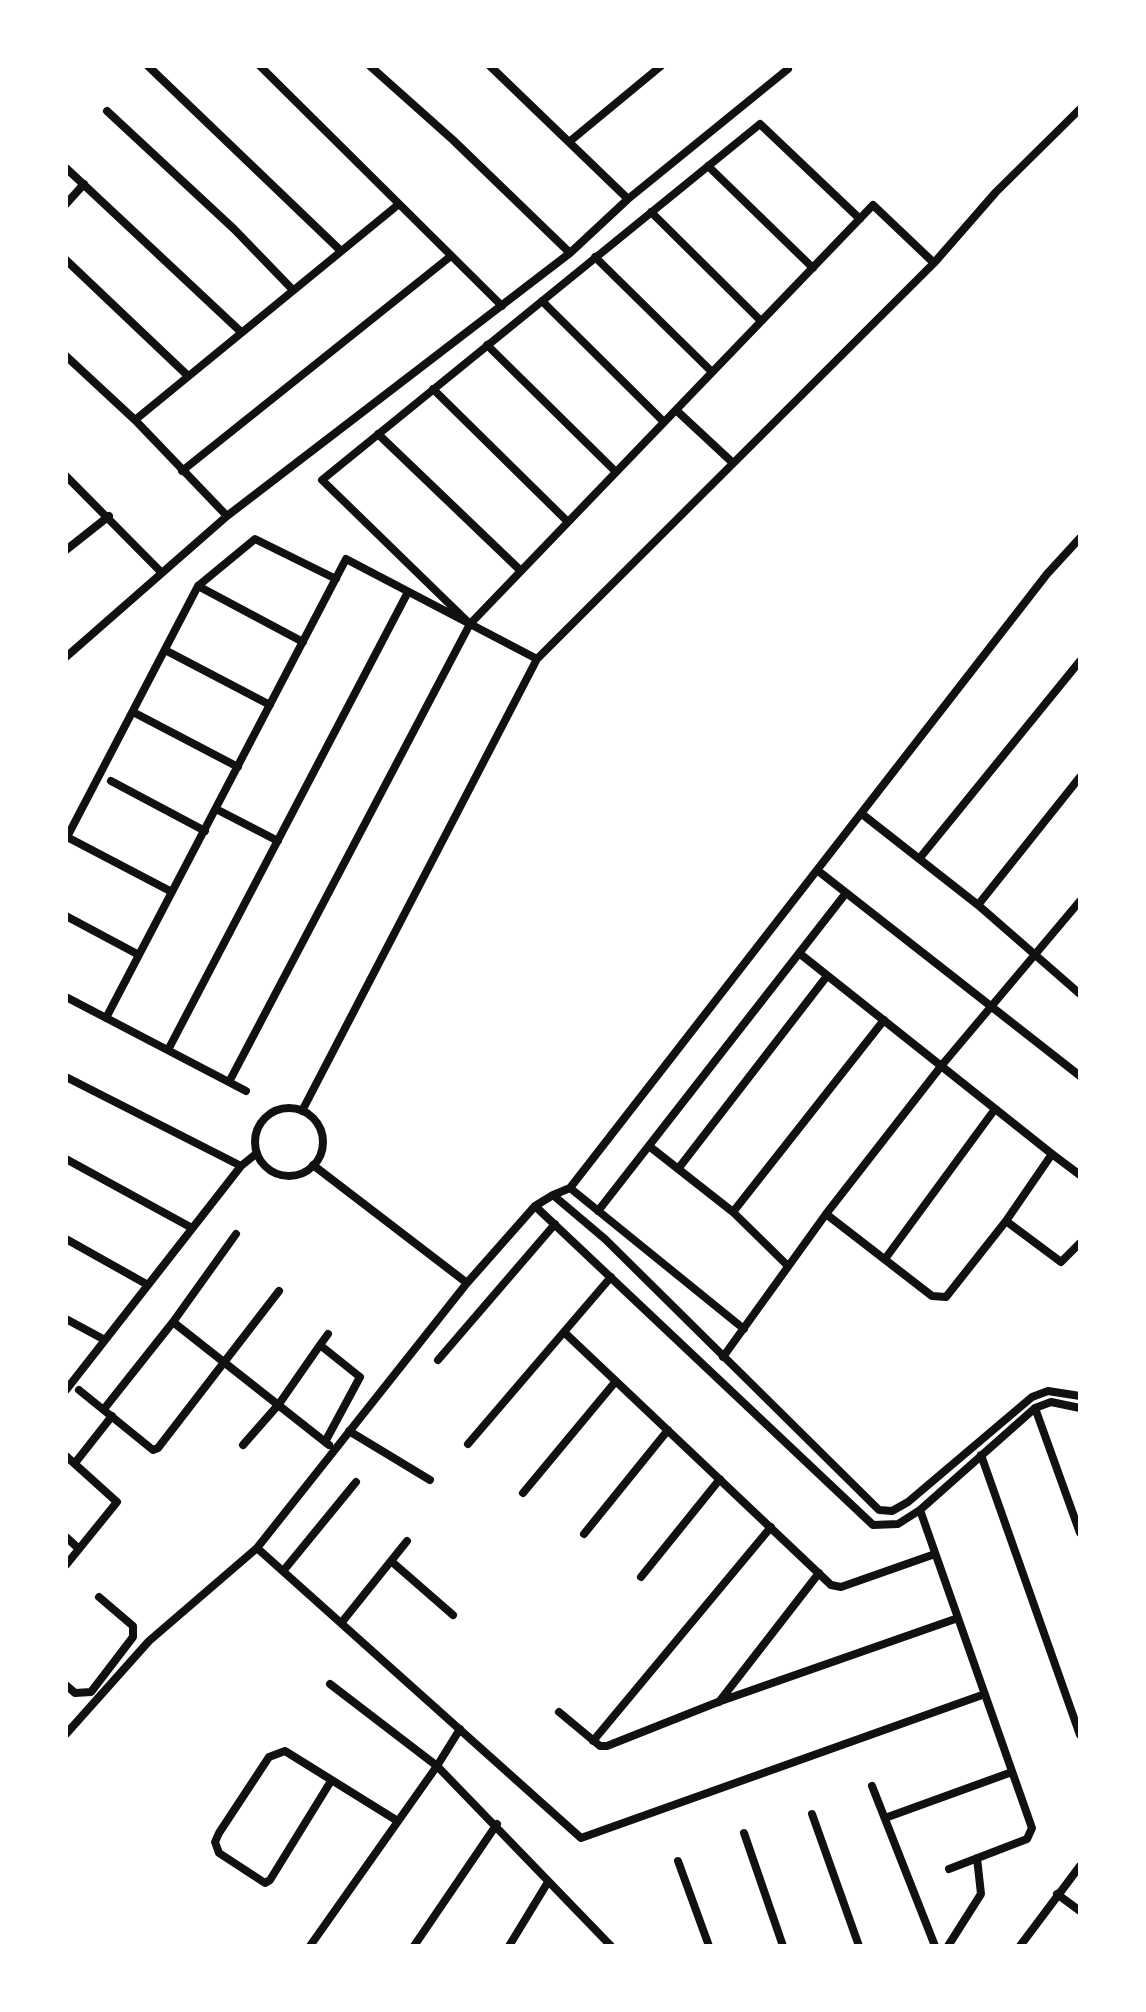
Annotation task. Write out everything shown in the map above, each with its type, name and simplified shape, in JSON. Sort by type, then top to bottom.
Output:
[{"type":"street","points":[[148,66],[341,251]]},
{"type":"street","points":[[260,66],[502,306]]},
{"type":"street","points":[[370,66],[453,140],[570,253]]},
{"type":"street","points":[[490,66],[628,199]]},
{"type":"street","points":[[569,142],[661,66]]},
{"type":"street","points":[[66,657],[227,516],[570,253],[628,199],[788,69]]},
{"type":"street","points":[[302,1111],[537,659],[934,263],[996,192],[1080,109]]},
{"type":"street","points":[[107,111],[234,229],[292,289]]},
{"type":"street","points":[[470,624],[322,480],[760,124],[860,219]]},
{"type":"street","points":[[708,166],[813,268]]},
{"type":"street","points":[[66,168],[240,331]]},
{"type":"street","points":[[66,204],[84,184]]},
{"type":"street","points":[[135,420],[186,374],[399,204]]},
{"type":"street","points":[[229,1082],[470,624],[873,205],[934,263]]},
{"type":"street","points":[[651,212],[761,321]]},
{"type":"street","points":[[182,471],[451,256]]},
{"type":"street","points":[[595,257],[712,372]]},
{"type":"street","points":[[66,260],[186,374]]},
{"type":"street","points":[[542,301],[664,422]]},
{"type":"street","points":[[487,345],[616,472]]},
{"type":"street","points":[[67,360],[135,420],[227,516]]},
{"type":"street","points":[[433,389],[568,522]]},
{"type":"street","points":[[676,410],[733,463]]},
{"type":"street","points":[[378,434],[521,571]]},
{"type":"street","points":[[66,476],[109,516],[161,572]]},
{"type":"street","points":[[66,550],[109,516]]},
{"type":"street","points":[[66,1734],[149,1641],[257,1548],[336,1450],[390,1375],[467,1283],[535,1206],[570,1188],[1047,574],[1080,538]]},
{"type":"street","points":[[172,892],[66,838],[198,586],[255,539],[336,579]]},
{"type":"street","points":[[106,1018],[346,559],[537,659]]},
{"type":"street","points":[[198,586],[303,642]]},
{"type":"street","points":[[168,1050],[408,592]]},
{"type":"street","points":[[165,650],[270,705]]},
{"type":"street","points":[[919,859],[1080,661]]},
{"type":"street","points":[[133,712],[238,767]]},
{"type":"street","points":[[978,905],[1080,777]]},
{"type":"street","points":[[111,781],[205,831]]},
{"type":"street","points":[[216,809],[278,841]]},
{"type":"street","points":[[862,814],[978,905],[1080,994]]},
{"type":"street","points":[[817,870],[1080,1076]]},
{"type":"street","points":[[598,1211],[846,893]]},
{"type":"street","points":[[723,1357],[826,1214],[942,1065],[1079,903]]},
{"type":"street","points":[[66,916],[139,955]]},
{"type":"street","points":[[799,953],[1080,1175]]},
{"type":"street","points":[[678,1169],[827,976]]},
{"type":"street","points":[[66,997],[246,1091]]},
{"type":"street","points":[[733,1212],[884,1020]]},
{"type":"street","points":[[66,1077],[241,1166]]},
{"type":"street","points":[[283,1108],[302,1111],[321,1131],[322,1149],[313,1165],[286,1175],[268,1168],[257,1153],[256,1133],[266,1117],[283,1108]]},
{"type":"street","points":[[885,1259],[995,1109]]},
{"type":"street","points":[[649,1146],[733,1212],[788,1266]]},
{"type":"street","points":[[66,1390],[241,1166],[257,1153]]},
{"type":"street","points":[[826,1214],[932,1296],[946,1297],[1006,1221],[1052,1154]]},
{"type":"street","points":[[66,1159],[192,1228]]},
{"type":"street","points":[[313,1165],[467,1283]]},
{"type":"street","points":[[570,1188],[744,1329]]},
{"type":"street","points":[[553,1195],[605,1239],[858,1493],[886,1512],[908,1502],[1032,1397],[1048,1391],[1080,1396]]},
{"type":"street","points":[[535,1206],[873,1525],[898,1524],[920,1510],[1035,1408],[1051,1402],[1080,1408]]},
{"type":"street","points":[[1006,1221],[1061,1262],[1080,1243]]},
{"type":"street","points":[[438,1360],[555,1224]]},
{"type":"street","points":[[104,1409],[173,1322],[236,1234]]},
{"type":"street","points":[[66,1239],[148,1285]]},
{"type":"street","points":[[468,1444],[611,1277]]},
{"type":"street","points":[[79,1390],[153,1450],[158,1448],[279,1291]]},
{"type":"street","points":[[66,1319],[105,1340]]},
{"type":"street","points":[[173,1322],[336,1450]]},
{"type":"street","points":[[565,1333],[819,1573],[838,1587],[935,1554]]},
{"type":"street","points":[[243,1445],[279,1404],[328,1334]]},
{"type":"street","points":[[320,1345],[360,1377],[359,1385],[325,1442]]},
{"type":"street","points":[[523,1493],[616,1381]]},
{"type":"street","points":[[1035,1408],[1080,1533]]},
{"type":"street","points":[[75,1463],[112,1416]]},
{"type":"street","points":[[584,1534],[668,1430]]},
{"type":"street","points":[[349,1431],[430,1480]]},
{"type":"street","points":[[981,1455],[1080,1735]]},
{"type":"street","points":[[66,1456],[117,1502],[66,1565]]},
{"type":"street","points":[[641,1577],[720,1479]]},
{"type":"street","points":[[284,1570],[356,1482]]},
{"type":"street","points":[[920,1510],[1032,1832],[1027,1839],[949,1869]]},
{"type":"street","points":[[593,1741],[771,1527]]},
{"type":"street","points":[[66,1537],[79,1549]]},
{"type":"street","points":[[342,1622],[407,1541]]},
{"type":"street","points":[[257,1548],[583,1838],[985,1694]]},
{"type":"street","points":[[391,1561],[453,1615]]},
{"type":"street","points":[[718,1702],[819,1573]]},
{"type":"street","points":[[66,1686],[75,1693],[91,1692],[135,1633],[133,1626],[99,1597]]},
{"type":"street","points":[[559,1712],[593,1741],[607,1746],[718,1702],[958,1618]]},
{"type":"street","points":[[330,1684],[437,1766],[497,1824],[601,1942],[611,1946]]},
{"type":"street","points":[[310,1946],[460,1729]]},
{"type":"street","points":[[331,1781],[270,1880],[265,1883],[219,1853],[215,1842],[219,1833],[274,1753],[285,1751],[396,1820]]},
{"type":"street","points":[[885,1818],[1012,1772]]},
{"type":"street","points":[[872,1786],[935,1946]]},
{"type":"street","points":[[812,1814],[859,1946]]},
{"type":"street","points":[[414,1946],[497,1824]]},
{"type":"street","points":[[744,1833],[783,1946]]},
{"type":"street","points":[[948,1946],[981,1894],[977,1858]]},
{"type":"street","points":[[678,1861],[709,1946]]},
{"type":"street","points":[[1020,1946],[1080,1866]]},
{"type":"street","points":[[509,1946],[548,1882]]},
{"type":"street","points":[[1057,1894],[1080,1911]]}]
